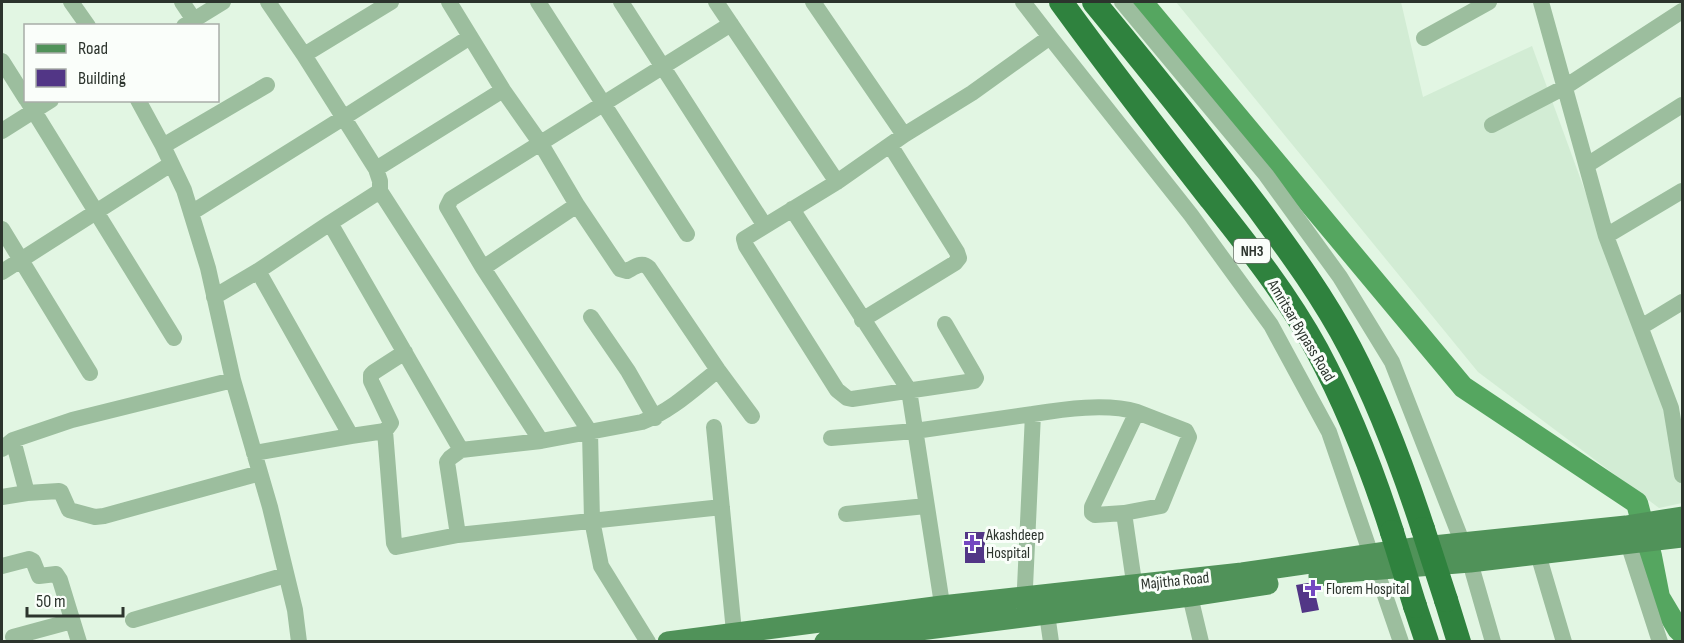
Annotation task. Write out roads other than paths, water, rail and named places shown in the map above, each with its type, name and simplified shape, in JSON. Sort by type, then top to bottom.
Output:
[{"type":"highway","name":"Amritsar Bypass Road","points":[[1060,2],[1251,248],[1316,349],[1347,412],[1382,502],[1426,642]]},
{"type":"highway","name":"Amritsar Bypass Road","points":[[1094,2],[1228,168],[1285,245],[1320,296],[1350,348],[1382,416],[1423,529],[1459,642]]},
{"type":"main road","name":"Majitha Road","points":[[1467,553],[1538,554],[1676,528]]},
{"type":"main road","name":"Majitha Road","points":[[1024,608],[1047,614],[1242,573],[1632,536]]},
{"type":"main road","name":"Majitha Road","points":[[668,642],[734,638],[1024,608],[1135,594],[1190,596],[1344,572],[1374,562]]},
{"type":"main road","name":"Majitha Road","points":[[825,642],[944,616]]},
{"type":"street","points":[[71,2],[87,24]]},
{"type":"street","points":[[182,2],[189,23],[223,2]]},
{"type":"street","points":[[268,2],[376,169],[380,191],[541,441]]},
{"type":"street","points":[[304,55],[391,2]]},
{"type":"street","points":[[449,2],[503,90],[541,144],[620,269],[627,271],[641,264],[649,268],[752,416]]},
{"type":"street","points":[[538,2],[687,234]]},
{"type":"street","points":[[621,2],[765,226]]},
{"type":"street","points":[[716,2],[837,182]]},
{"type":"street","points":[[813,2],[904,135]]},
{"type":"street","points":[[1023,2],[1191,215],[1271,325],[1329,432],[1401,642]]},
{"type":"street","points":[[1122,2],[1266,175],[1340,277],[1392,362],[1467,553],[1493,642]]},
{"type":"street","points":[[1424,38],[1489,2]]},
{"type":"street","points":[[1541,2],[1606,236],[1641,327],[1677,404],[1683,475]]},
{"type":"street","points":[[1491,124],[1565,87],[1683,11]]},
{"type":"street","points":[[648,642],[602,566],[592,520],[590,432],[483,268],[447,207],[451,199],[731,24]]},
{"type":"street","points":[[191,213],[470,37]]},
{"type":"street","points":[[945,324],[974,374],[973,382],[847,398],[837,390],[744,244],[744,239],[837,182],[904,135],[972,93],[1050,37]]},
{"type":"street","points":[[2,61],[24,97]]},
{"type":"street","points":[[163,146],[267,85]]},
{"type":"street","points":[[376,169],[503,90]]},
{"type":"street","points":[[139,102],[184,190],[208,268],[233,380],[260,473],[295,610],[299,642]]},
{"type":"street","points":[[2,131],[28,104],[174,338]]},
{"type":"street","points":[[1587,165],[1683,105]]},
{"type":"street","points":[[862,320],[955,263],[958,258],[957,252],[890,145]]},
{"type":"street","points":[[2,272],[171,164]]},
{"type":"street","points":[[214,297],[380,191]]},
{"type":"street","points":[[1606,236],[1683,191]]},
{"type":"street","points":[[483,268],[578,205]]},
{"type":"street","points":[[792,209],[909,390],[944,616]]},
{"type":"street","points":[[330,223],[462,450]]},
{"type":"street","points":[[2,229],[90,373]]},
{"type":"street","points":[[258,271],[351,436]]},
{"type":"street","points":[[1641,327],[1683,302]]},
{"type":"street","points":[[591,317],[628,371],[655,417]]},
{"type":"street","points":[[405,352],[371,375],[371,381],[391,423],[385,431],[396,547],[458,535],[722,507]]},
{"type":"street","points":[[458,535],[447,462],[462,450],[541,441],[642,422],[655,417],[718,370]]},
{"type":"street","points":[[27,493],[7,445],[72,420],[233,380]]},
{"type":"street","points":[[831,438],[915,431],[1084,408],[1127,409],[1137,412],[1186,430],[1189,437],[1161,506],[1124,513],[1095,515],[1092,507],[1137,412]]},
{"type":"street","points":[[1024,608],[1033,414]]},
{"type":"street","points":[[714,427],[734,638]]},
{"type":"street","points":[[254,453],[385,431]]},
{"type":"street","points":[[2,497],[59,491],[69,510],[95,517],[260,473]]},
{"type":"street","points":[[846,514],[926,506]]},
{"type":"street","points":[[1124,513],[1135,594]]},
{"type":"street","points":[[1632,536],[1660,642]]},
{"type":"street","points":[[1538,554],[1564,642]]},
{"type":"street","points":[[2,566],[29,559],[33,561],[39,576],[56,574],[60,580],[79,642]]},
{"type":"street","points":[[133,620],[286,574]]},
{"type":"street","points":[[1190,596],[1201,642]]},
{"type":"street","points":[[1047,614],[1051,642]]},
{"type":"street","points":[[13,637],[72,621]]},
{"type":"waterway","points":[[1142,2],[1463,387],[1637,503],[1659,597],[1682,633]]},
{"type":"place","name":"Akashdeep Hospital","points":[[972,543]]},
{"type":"place","name":"Florem Hospital","points":[[1313,588]]}]
